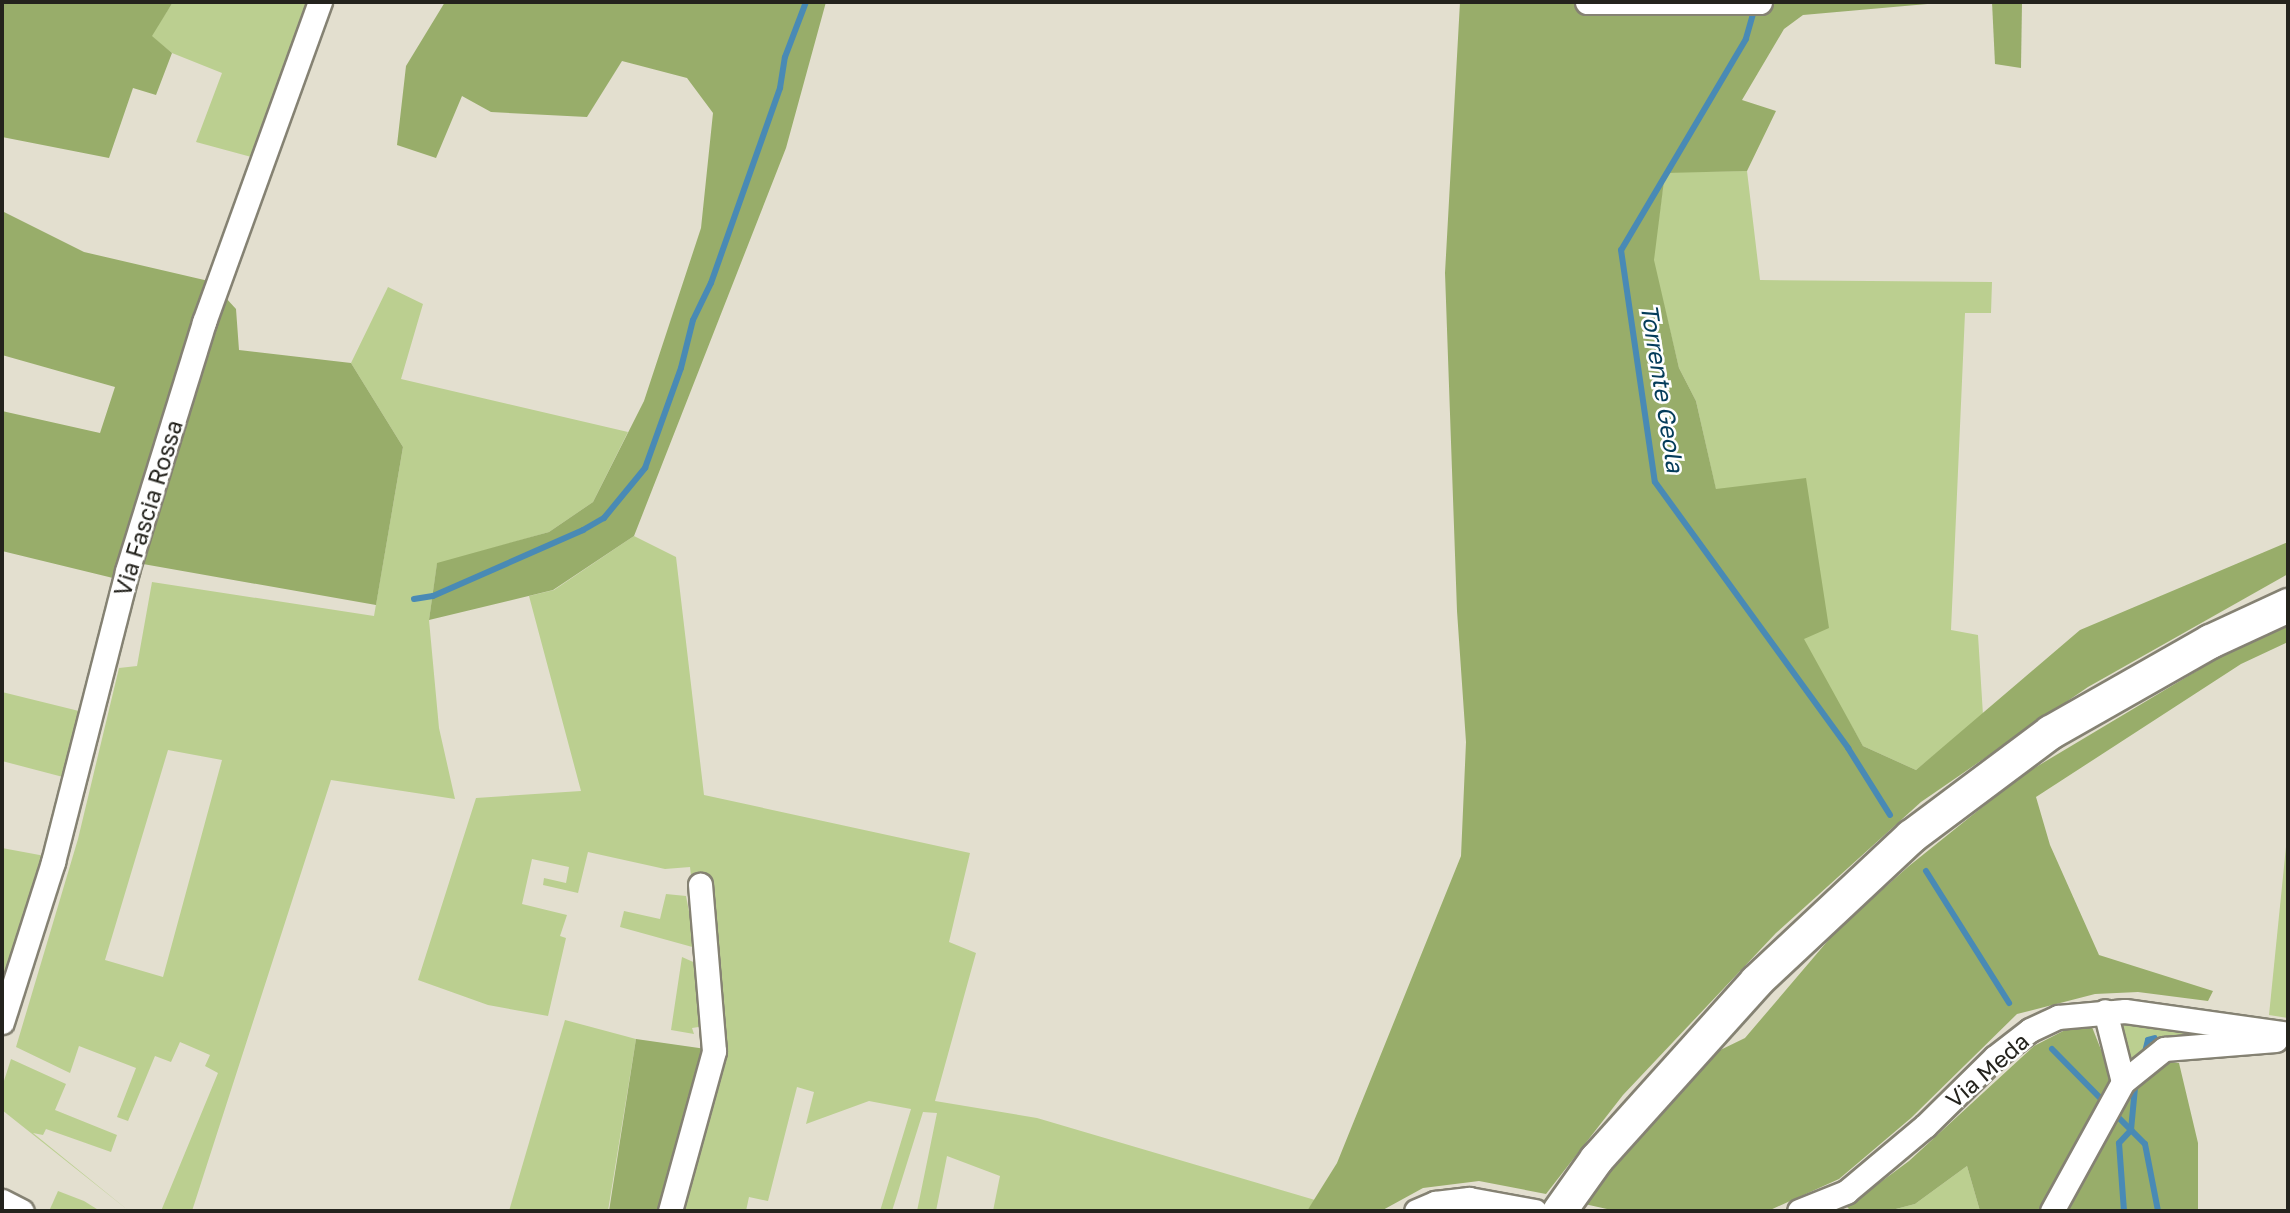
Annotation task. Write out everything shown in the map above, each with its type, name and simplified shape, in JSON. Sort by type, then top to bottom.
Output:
[{"type":"highway","points":[[1559,1211],[1596,1159],[1756,981],[1912,836],[2050,732],[2210,641],[2288,605]]},
{"type":"street","name":"Via Fascia Rossa","points":[[2,1022],[53,862],[127,571],[192,362],[320,2]]},
{"type":"street","points":[[1587,2],[1760,2]]},
{"type":"street","points":[[670,1211],[714,1051],[700,885]]},
{"type":"street","points":[[2105,1011],[2119,1090]]},
{"type":"street","name":"Via Meda","points":[[1799,1211],[1846,1192],[1925,1126],[1995,1056],[2030,1030],[2058,1017],[2105,1011],[2288,1036]]},
{"type":"street","points":[[2052,1211],[2119,1090],[2164,1049],[2288,1036]]},
{"type":"street","points":[[1416,1211],[1435,1203],[1469,1199],[1525,1209]]},
{"type":"street","points":[[2,1200],[22,1211]]},
{"type":"green space","points":[[2,2],[173,2],[152,36],[172,53],[156,95],[133,88],[109,158],[2,137]]},
{"type":"green space","points":[[173,2],[314,2],[259,159],[196,142],[222,73],[172,53],[151,36]]},
{"type":"green space","points":[[445,2],[826,2],[786,148],[634,536],[553,590],[429,620],[437,563],[549,532],[593,502],[644,401],[701,228],[713,113],[687,78],[622,61],[587,117],[491,112],[462,96],[436,158],[397,145],[406,66]]},
{"type":"green space","points":[[1460,2],[1572,2],[1631,14],[1716,15],[1736,2],[1950,2],[1803,15],[1784,29],[1742,100],[1776,111],[1747,171],[1665,173],[1654,260],[1679,368],[1696,401],[1716,489],[1806,478],[1829,628],[1804,639],[1863,746],[1916,770],[2080,630],[2288,542],[2288,574],[2088,687],[1921,802],[1776,933],[1623,1095],[1546,1194],[1479,1181],[1423,1188],[1381,1211],[1307,1211],[1337,1163],[1461,856],[1466,742],[1457,611],[1445,273]]},
{"type":"green space","points":[[1992,2],[2022,2],[2021,68],[1995,64]]},
{"type":"green space","points":[[1747,171],[1760,280],[1992,282],[1991,313],[1965,313],[1951,630],[1978,635],[1983,715],[1916,770],[1863,746],[1716,490],[1696,401],[1679,368],[1653,260],[1665,172]]},
{"type":"green space","points":[[2,211],[84,252],[213,282],[113,578],[2,551],[2,411],[100,433],[115,387],[2,355]]},
{"type":"green space","points":[[388,287],[423,304],[401,379],[628,432],[593,502],[549,532],[437,564],[429,620],[439,728],[455,799],[331,780],[192,1211],[161,1211],[218,1073],[205,1066],[210,1055],[180,1042],[171,1062],[155,1056],[128,1121],[117,1117],[136,1068],[79,1046],[70,1073],[16,1047],[78,839],[119,668],[137,666],[152,582],[374,616],[403,447],[351,363]],"holes":[[[168,750],[222,760],[163,977],[105,960]]]},
{"type":"green space","points":[[225,297],[236,309],[239,350],[351,363],[403,447],[376,605],[143,564],[210,324]]},
{"type":"green space","points":[[634,536],[676,557],[704,795],[970,853],[949,942],[976,953],[935,1101],[1037,1118],[1315,1200],[1307,1211],[993,1211],[1000,1176],[947,1156],[936,1211],[917,1211],[937,1113],[923,1112],[892,1211],[880,1211],[911,1109],[869,1101],[806,1124],[814,1092],[797,1087],[768,1201],[749,1197],[746,1211],[671,1211],[712,1060],[690,867],[665,869],[588,852],[578,893],[543,885],[544,878],[566,883],[569,867],[532,859],[522,904],[567,915],[560,936],[566,938],[548,1016],[488,1005],[418,980],[476,798],[581,791],[529,596],[554,590]]},
{"type":"green space","points":[[2288,625],[2288,642],[2241,664],[2036,797],[2050,845],[2099,955],[2213,991],[2208,1001],[2138,992],[2095,994],[2017,1014],[1911,1118],[1839,1179],[1768,1211],[1616,1211],[1580,1203],[1710,1055],[1745,1038],[1837,930],[1909,866],[2021,776],[2225,654]]},
{"type":"green space","points":[[2,692],[83,712],[63,777],[2,761]]},
{"type":"green space","points":[[2288,827],[2288,1018],[2269,1015]]},
{"type":"green space","points":[[2,848],[45,856],[2,991]]},
{"type":"green space","points":[[666,894],[686,896],[696,948],[620,927],[624,911],[660,919]]},
{"type":"green space","points":[[682,957],[700,965],[705,1026],[692,1028],[694,1034],[671,1030]]},
{"type":"green space","points":[[565,1020],[636,1039],[608,1211],[509,1211]]},
{"type":"green space","points":[[2126,1022],[2204,1038],[2131,1073],[2118,1030]]},
{"type":"green space","points":[[2092,1027],[2115,1085],[2160,1061],[2179,1063],[2198,1143],[2198,1211],[1980,1211],[1967,1166],[1915,1204],[1888,1211],[1851,1211],[1847,1207],[1909,1161],[2034,1046],[2067,1029]]},
{"type":"green space","points":[[636,1039],[713,1050],[668,1211],[609,1211]]},
{"type":"green space","points":[[11,1059],[66,1084],[55,1110],[117,1135],[111,1152],[46,1129],[43,1135],[33,1133],[129,1211],[2,1110],[2,1087]]},
{"type":"green space","points":[[1967,1166],[1980,1211],[1888,1211],[1915,1204]]},
{"type":"green space","points":[[58,1191],[84,1201],[100,1211],[53,1211],[50,1209]]},
{"type":"waterway","points":[[414,599],[433,596],[583,530],[604,518],[645,468],[681,368],[693,320],[711,283],[780,88],[785,57],[806,2]]},
{"type":"waterway","name":"Torrente Geola","points":[[1753,14],[1746,39],[1621,250],[1655,482],[1848,748],[1890,815]]},
{"type":"waterway","name":"Torrente Geola","points":[[1926,871],[2009,1003]]},
{"type":"waterway","points":[[2144,1056],[2148,1040],[2155,1038]]},
{"type":"waterway","name":"Torrente Geola","points":[[2052,1049],[2106,1104]]},
{"type":"waterway","points":[[2124,1211],[2119,1143],[2131,1130],[2135,1088]]},
{"type":"waterway","name":"Torrente Geola","points":[[2113,1112],[2145,1144],[2158,1211]]}]
